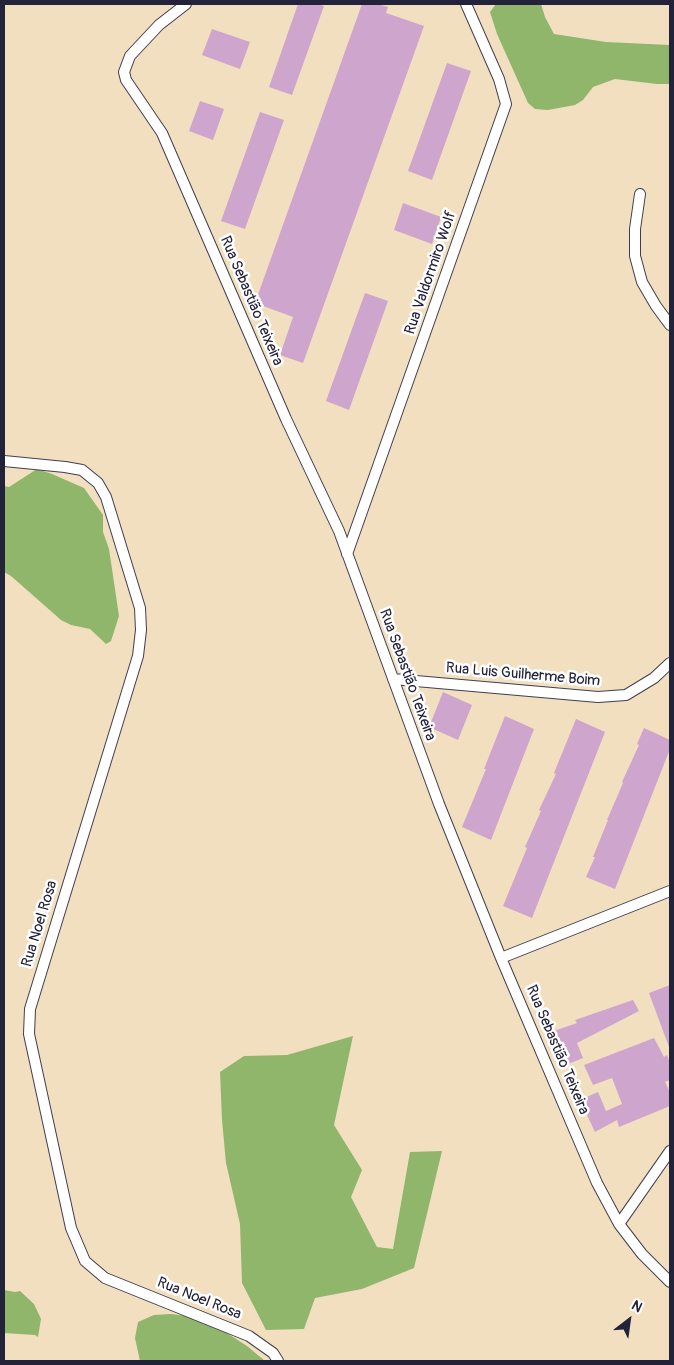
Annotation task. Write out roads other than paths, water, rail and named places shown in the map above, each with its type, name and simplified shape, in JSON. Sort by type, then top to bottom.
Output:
[{"type":"street","name":"Rua Sebastião Teixeira","points":[[186,4],[160,25],[130,56],[124,72],[126,80],[162,134],[286,418],[339,531],[439,804],[597,1182],[619,1224],[642,1254],[670,1282]]},
{"type":"street","name":"Rua Valdormiro Wolf","points":[[347,554],[506,104],[499,78],[466,4]]},
{"type":"street","points":[[640,194],[635,229],[635,256],[642,282],[656,306],[670,324]]},
{"type":"street","name":"Rua Noel Rosa","points":[[4,461],[82,470],[98,482],[106,497],[140,608],[141,630],[138,656],[30,1009],[29,1034],[71,1228],[85,1261],[105,1278],[249,1336],[273,1353],[278,1361]]},
{"type":"street","name":"Rua Luis Guilherme Boim","points":[[393,679],[598,698],[626,695],[654,678],[670,663]]},
{"type":"street","points":[[502,958],[670,891]]},
{"type":"street","points":[[619,1224],[670,1151]]}]
